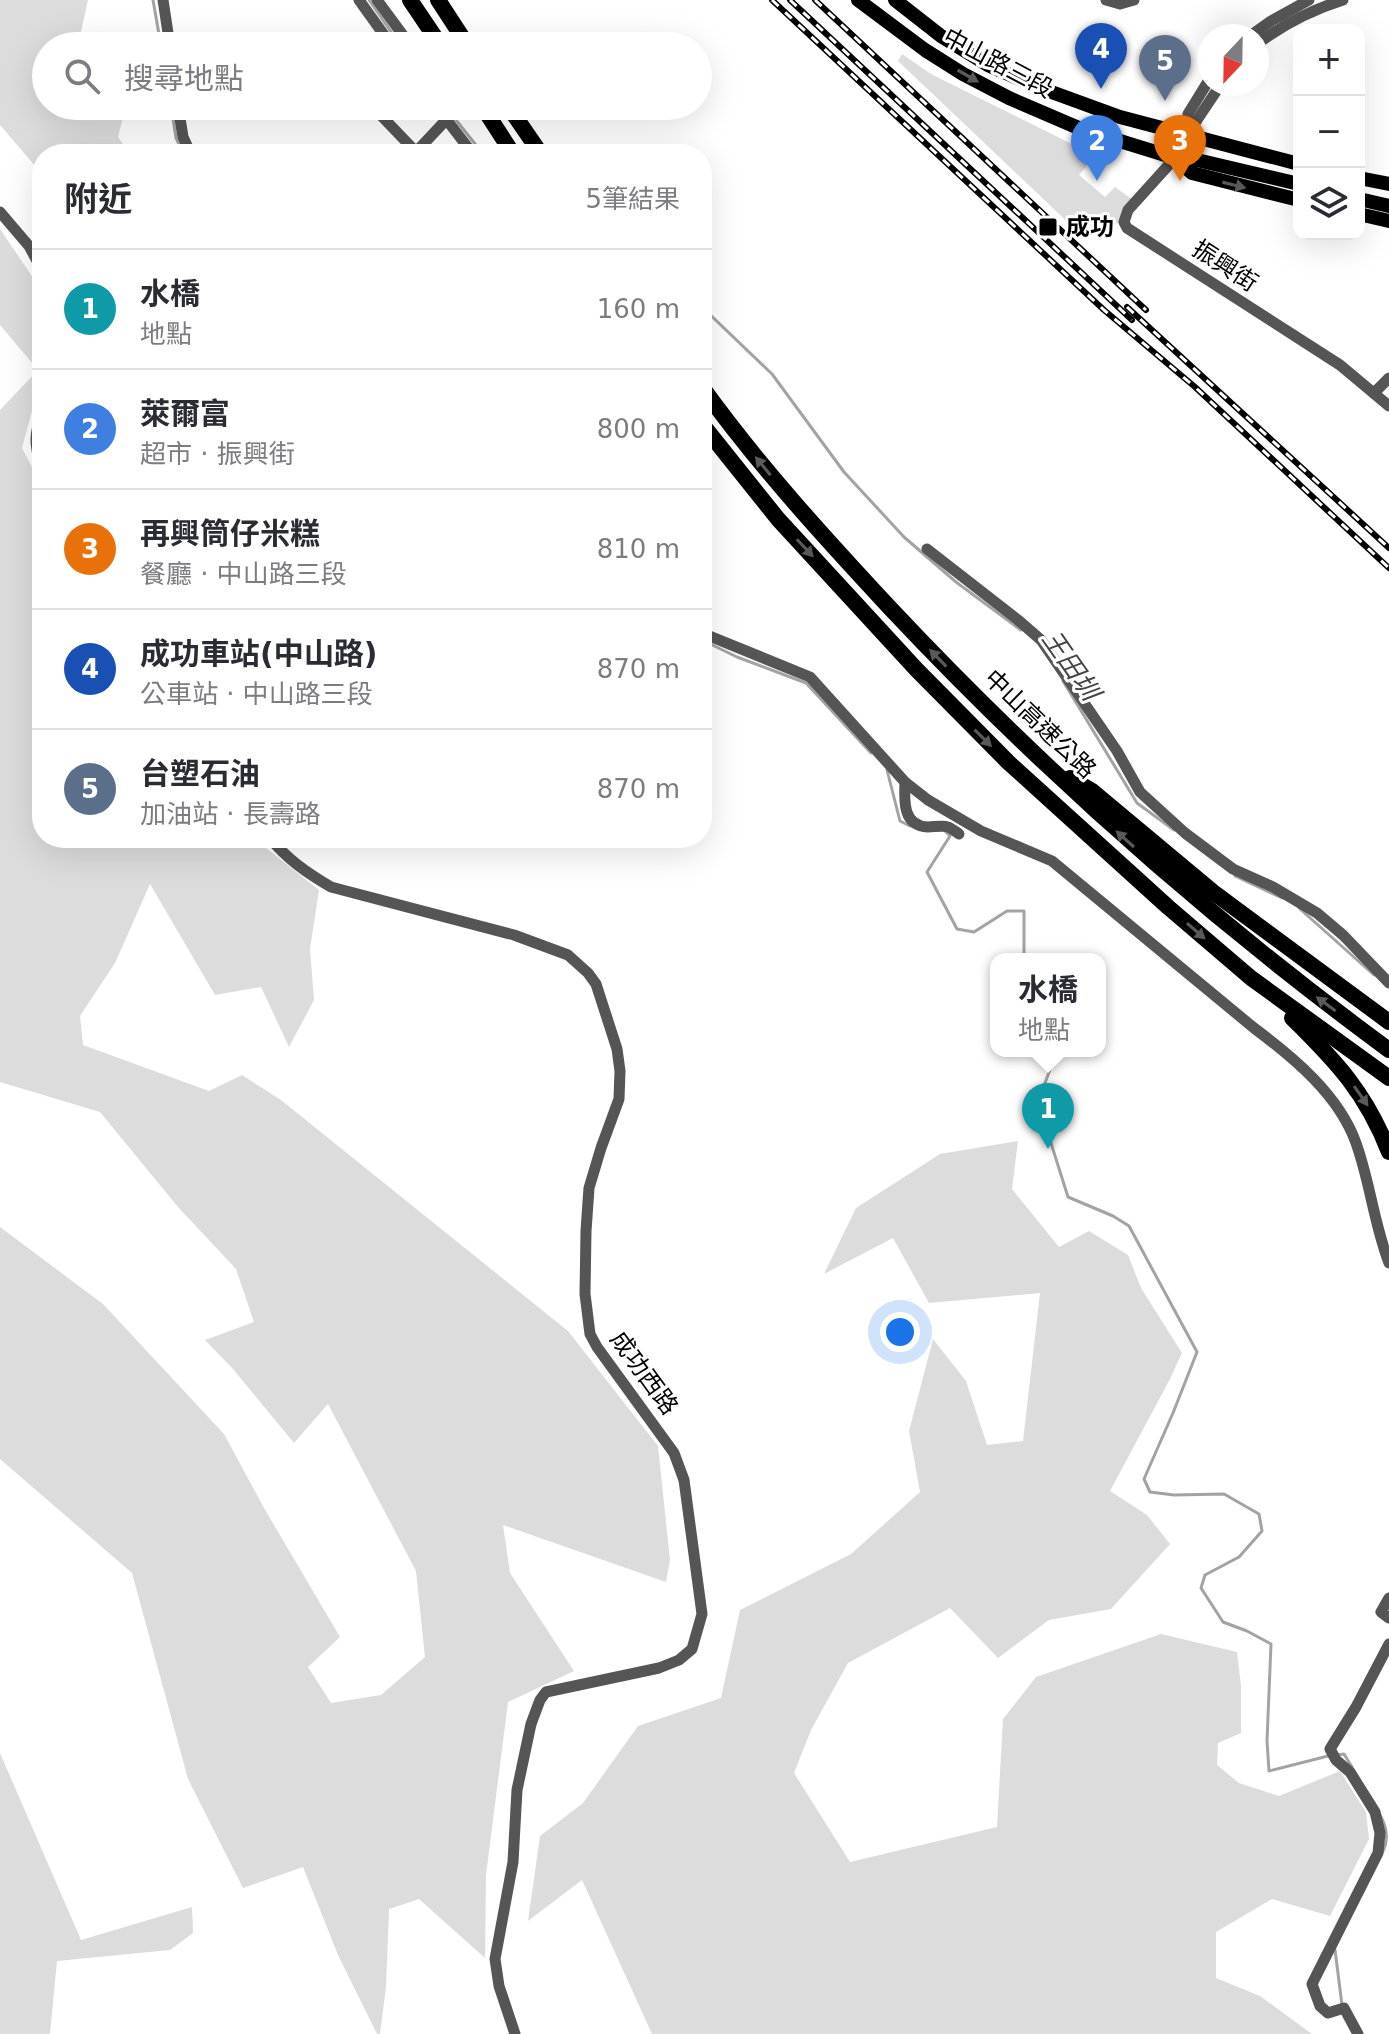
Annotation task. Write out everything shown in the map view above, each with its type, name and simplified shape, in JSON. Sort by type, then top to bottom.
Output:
[{"type":"highway","points":[[410,0],[432,32]]},
{"type":"highway","points":[[438,0],[459,32]]},
{"type":"highway","points":[[491,120],[507,144]]},
{"type":"highway","points":[[518,120],[534,144]]},
{"type":"highway","name":"中山高速公路","points":[[712,400],[796,506],[944,665],[1052,770],[1198,901],[1309,991],[1389,1050]]},
{"type":"highway","name":"中山高速公路","points":[[712,436],[778,519],[916,669],[1008,762],[1251,978],[1389,1078]]},
{"type":"highway","points":[[1052,770],[1092,791],[1213,892],[1389,1022]]},
{"type":"highway","points":[[1251,978],[1336,1061],[1373,1114],[1389,1152]]},
{"type":"highway","points":[[1340,987],[1389,1015]]},
{"type":"main road","name":"中山路三段","points":[[858,0],[963,74],[1081,129],[1175,158],[1197,160],[1293,183]]},
{"type":"main road","name":"中山路三段","points":[[895,0],[941,36],[988,65],[1035,86],[1120,117],[1293,162]]},
{"type":"main road","name":"中山路三段","points":[[1175,158],[1192,173],[1293,198]]},
{"type":"main road","points":[[1365,179],[1389,184]]},
{"type":"main road","points":[[1365,200],[1389,206]]},
{"type":"main road","points":[[1365,215],[1389,221]]},
{"type":"street","points":[[163,0],[168,32]]},
{"type":"street","points":[[359,0],[382,32]]},
{"type":"street","points":[[377,0],[401,32]]},
{"type":"street","points":[[1107,0],[1120,4],[1134,0]]},
{"type":"street","points":[[1267,24],[1309,0]]},
{"type":"street","points":[[1269,35],[1314,9],[1343,0]]},
{"type":"street","points":[[1187,135],[1188,114],[1199,96]]},
{"type":"street","points":[[1175,158],[1213,96]]},
{"type":"street","points":[[180,120],[186,144]]},
{"type":"street","points":[[385,120],[408,144]]},
{"type":"street","points":[[424,144],[446,120],[465,144]]},
{"type":"street","name":"振興街","points":[[1175,158],[1128,210],[1124,222],[1127,228],[1340,365],[1389,406]]},
{"type":"street","points":[[0,212],[32,252]]},
{"type":"street","points":[[1374,393],[1389,378]]},
{"type":"street","points":[[927,549],[1041,640],[1117,751],[1140,792],[1185,833],[1233,869],[1273,887],[1317,913],[1389,983]]},
{"type":"street","points":[[712,637],[810,677],[905,782],[928,800],[981,831],[1052,861],[1288,1053],[1333,1101],[1355,1140],[1380,1240],[1389,1263]]},
{"type":"street","points":[[905,782],[905,810],[913,823],[925,827],[948,826],[959,834]]},
{"type":"street","name":"成功西路","points":[[278,848],[306,872],[331,887],[514,935],[568,955],[596,984],[617,1049],[619,1099],[589,1188],[585,1294],[590,1334],[674,1453],[684,1480],[702,1614],[692,1649],[679,1660],[659,1668],[546,1692],[540,1700],[531,1724],[517,1790],[513,1862],[495,1959],[515,2034]]},
{"type":"street","points":[[1389,1598],[1381,1612],[1389,1618]]},
{"type":"street","points":[[1358,2034],[1344,2008],[1328,2013],[1320,2006],[1312,1984],[1378,1853],[1380,1833],[1375,1812],[1350,1772],[1336,1760],[1330,1749],[1389,1644]]},
{"type":"shaded area","points":[[0,0],[88,0],[81,32],[32,32],[32,120],[122,120],[118,137],[123,144],[32,144],[32,162],[0,125]]},
{"type":"shaded area","points":[[902,54],[931,74],[1088,152],[1088,164],[1079,175],[1105,197],[1115,187],[1137,203],[1124,222],[1107,231],[1092,217],[1078,232],[898,61]]},
{"type":"shaded area","points":[[0,229],[32,276],[32,363],[0,325]]},
{"type":"shaded area","points":[[32,376],[32,411],[22,448],[32,467],[32,848],[266,848],[319,890],[310,949],[314,1000],[289,1047],[261,987],[215,995],[150,884],[115,963],[80,1016],[83,1045],[209,1091],[242,1075],[281,1100],[568,1331],[658,1446],[670,1560],[666,1582],[503,1525],[510,1573],[574,1671],[508,1702],[486,1875],[485,1958],[419,1899],[389,1909],[386,1987],[380,2034],[377,2034],[338,1955],[303,1867],[243,1888],[188,1779],[132,1573],[0,1459],[0,1227],[103,1304],[224,1434],[340,1637],[308,1667],[331,1703],[381,1695],[425,1657],[416,1571],[328,1404],[294,1443],[205,1340],[254,1322],[236,1269],[178,1207],[100,1112],[0,1082],[0,410]]},
{"type":"shaded area","points":[[1018,1141],[1012,1189],[1059,1247],[1089,1231],[1128,1255],[1141,1288],[1182,1353],[1110,1491],[1147,1515],[1170,1544],[1111,1609],[1049,1620],[998,1658],[950,1608],[848,1663],[811,1730],[794,1773],[850,1862],[997,1827],[1003,1719],[1036,1677],[1161,1634],[1237,1652],[1241,1733],[1218,1743],[1217,1765],[1239,1783],[1279,1796],[1340,1771],[1366,1812],[1369,1839],[1330,1916],[1272,1899],[1216,1932],[1216,1978],[1260,1996],[1312,2034],[652,2034],[582,1880],[528,1921],[540,1836],[583,1803],[638,1726],[721,1698],[740,1610],[851,1554],[920,1492],[909,1431],[933,1339],[966,1381],[987,1445],[1023,1441],[1040,1293],[929,1303],[893,1238],[824,1274],[856,1208],[940,1154]]},
{"type":"shaded area","points":[[0,1753],[81,1940],[192,1907],[193,1933],[170,1950],[57,1961],[50,2034],[0,2034]]},
{"type":"waterway","points":[[153,0],[159,32]]},
{"type":"waterway","name":"王田圳","points":[[369,0],[391,32]]},
{"type":"waterway","points":[[173,120],[179,144]]},
{"type":"waterway","name":"王田圳","points":[[456,120],[475,144]]},
{"type":"waterway","name":"王田圳","points":[[712,317],[772,374],[844,472],[904,537],[956,582],[1021,630]]},
{"type":"waterway","points":[[712,645],[806,683],[871,753]]},
{"type":"waterway","name":"王田圳","points":[[1063,681],[1137,803],[1174,830]]},
{"type":"waterway","points":[[887,770],[900,821],[910,826]]},
{"type":"waterway","points":[[945,831],[950,836],[927,872],[957,929],[974,932],[1007,911],[1024,911],[1024,953]]},
{"type":"waterway","name":"王田圳","points":[[1235,876],[1282,898]]},
{"type":"waterway","name":"王田圳","points":[[1299,908],[1374,975]]},
{"type":"waterway","points":[[1055,1057],[1038,1102],[1068,1197],[1129,1226],[1197,1352],[1144,1479],[1150,1492],[1224,1494],[1259,1514],[1262,1531],[1239,1557],[1205,1575],[1201,1588],[1223,1622],[1271,1644],[1267,1741],[1269,1771],[1328,1756]]},
{"type":"waterway","points":[[1336,1755],[1344,1754],[1352,1767]]},
{"type":"waterway","points":[[1380,1815],[1386,1834],[1382,1853]]},
{"type":"waterway","points":[[1335,1950],[1342,2005]]},
{"type":"railway","points":[[772,0],[1104,310],[1195,387],[1389,568]]},
{"type":"railway","points":[[790,0],[1132,320]]},
{"type":"railway","points":[[815,0],[1146,310]]},
{"type":"railway","points":[[1127,307],[1389,548]]},
{"type":"place","name":"成功車站(中山路)","points":[[1101,89]]},
{"type":"place","name":"台塑石油","points":[[1165,101]]},
{"type":"place","name":"萊爾富","points":[[1097,181]]},
{"type":"place","name":"再興筒仔米糕","points":[[1180,181]]},
{"type":"place","name":"成功","points":[[1048,227]]},
{"type":"place","name":"水橋","points":[[1048,1149]]}]
